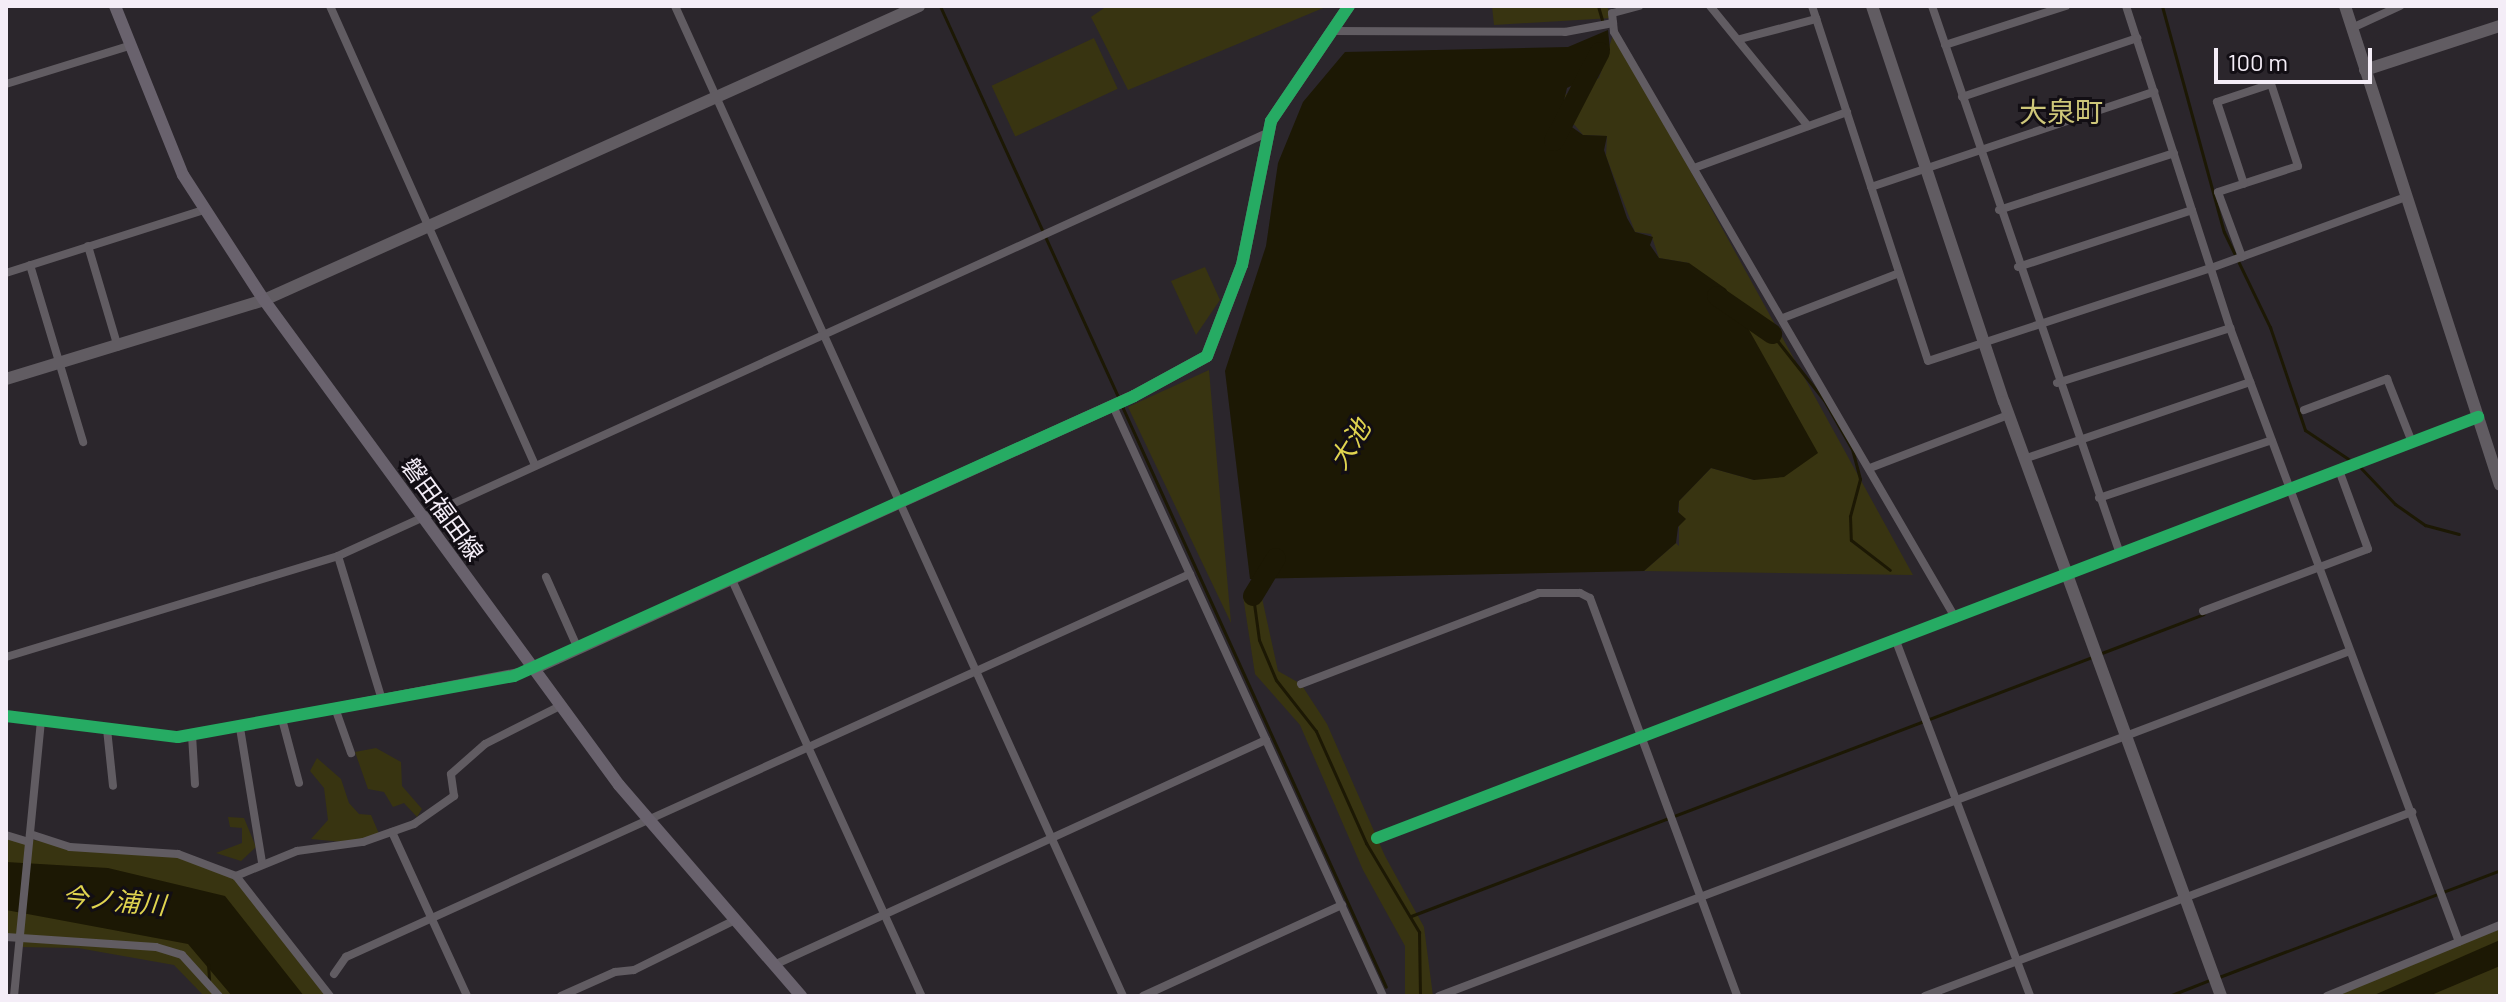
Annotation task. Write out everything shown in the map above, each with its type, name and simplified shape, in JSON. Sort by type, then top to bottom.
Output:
[{"type":"main road","name":"磐田福田線","points":[[115,6],[165,135],[203,210],[264,300],[560,706],[647,819],[801,996]]},
{"type":"street","points":[[330,6],[431,225],[535,465]]},
{"type":"street","points":[[675,6],[1123,996]]},
{"type":"street","points":[[6,379],[61,365],[264,300],[919,6]]},
{"type":"street","points":[[6,716],[107,729],[192,735],[533,669],[1113,406],[1207,356],[1242,265],[1267,133],[1283,97],[1349,6]]},
{"type":"street","points":[[1639,6],[1612,13],[1613,23],[1956,619]]},
{"type":"street","points":[[1710,6],[1808,126]]},
{"type":"street","points":[[1812,6],[1928,361],[2211,268],[2406,197]]},
{"type":"street","points":[[1872,6],[2008,415],[2068,574],[2123,739],[2217,986]]},
{"type":"street","points":[[1932,6],[2037,325],[2120,554]]},
{"type":"street","points":[[1945,45],[2066,6]]},
{"type":"street","points":[[2126,6],[2230,328],[2459,942]]},
{"type":"street","points":[[2345,6],[2500,485]]},
{"type":"street","points":[[2352,28],[2400,6]]},
{"type":"street","points":[[1740,39],[1816,19]]},
{"type":"street","points":[[1332,31],[1565,32],[1613,23]]},
{"type":"street","points":[[2365,70],[2500,26]]},
{"type":"street","points":[[1962,97],[2137,38]]},
{"type":"street","points":[[6,84],[129,46]]},
{"type":"street","points":[[2242,257],[2218,192],[2244,184],[2298,166],[2271,84],[2217,102],[2244,184]]},
{"type":"street","points":[[1871,187],[2154,92]]},
{"type":"street","points":[[1694,168],[1847,112]]},
{"type":"street","points":[[6,657],[338,556],[1267,133]]},
{"type":"street","points":[[1999,210],[2174,153]]},
{"type":"street","points":[[6,273],[203,210]]},
{"type":"street","points":[[2018,267],[2192,210]]},
{"type":"street","points":[[88,246],[118,347]]},
{"type":"street","points":[[30,265],[83,442]]},
{"type":"street","points":[[1783,318],[1899,273]]},
{"type":"street","points":[[2057,383],[2230,328]]},
{"type":"street","points":[[2304,410],[2387,379],[2412,442]]},
{"type":"street","points":[[2024,459],[2250,382]]},
{"type":"street","points":[[1113,406],[1383,996]]},
{"type":"street","points":[[1870,468],[2008,415]]},
{"type":"street","points":[[1377,838],[2478,417]]},
{"type":"street","points":[[2099,498],[2272,440]]},
{"type":"street","points":[[2203,611],[2368,549],[2339,470]]},
{"type":"street","points":[[338,556],[382,700]]},
{"type":"street","points":[[334,974],[346,957],[808,744],[1190,574]]},
{"type":"street","points":[[546,577],[578,649]]},
{"type":"street","points":[[732,580],[922,996]]},
{"type":"street","points":[[1301,684],[1539,593],[1580,593],[1590,598],[1737,996]]},
{"type":"street","points":[[1896,641],[2030,996]]},
{"type":"street","points":[[1439,996],[2350,651]]},
{"type":"street","points":[[236,876],[262,863],[392,832],[454,796],[451,774],[485,744],[560,706]]},
{"type":"street","points":[[335,708],[351,753]]},
{"type":"street","points":[[282,719],[299,783]]},
{"type":"street","points":[[14,996],[41,722]]},
{"type":"street","points":[[240,728],[262,863]]},
{"type":"street","points":[[107,729],[113,786]]},
{"type":"street","points":[[192,735],[195,784]]},
{"type":"street","points":[[774,965],[1266,740]]},
{"type":"street","points":[[1925,996],[2412,812]]},
{"type":"street","points":[[392,832],[467,996]]},
{"type":"street","points":[[6,835],[70,847],[178,854],[236,876],[330,996]]},
{"type":"street","points":[[1143,996],[1342,905]]},
{"type":"street","points":[[561,996],[615,972],[634,970],[735,920]]},
{"type":"street","points":[[2327,996],[2500,925]]},
{"type":"street","points":[[6,937],[19,941],[156,947],[182,955],[219,996]]},
{"type":"shaded area","points":[[1107,6],[1328,6],[1128,90],[1091,17]]},
{"type":"shaded area","points":[[1492,6],[1607,6],[1612,18],[1494,25]]},
{"type":"shaded area","points":[[1614,32],[1913,575],[1644,571],[1676,543],[1679,546],[1679,501],[1711,468],[1754,480],[1689,263],[1659,258],[1651,234],[1635,232],[1606,156],[1607,136],[1583,135],[1567,116],[1565,95],[1599,78]]},
{"type":"shaded area","points":[[1094,38],[1118,89],[1015,137],[992,86]]},
{"type":"shaded area","points":[[1205,267],[1220,300],[1196,335],[1171,281]]},
{"type":"shaded area","points":[[1209,370],[1231,623],[1128,407]]},
{"type":"shaded area","points":[[1243,596],[1262,598],[1278,671],[1301,684],[1327,724],[1385,856],[1424,927],[1433,996],[1405,996],[1405,946],[1363,870],[1300,725],[1255,674]]},
{"type":"shaded area","points":[[376,748],[401,762],[402,786],[422,809],[417,817],[404,803],[393,807],[384,792],[368,789],[355,752]]},
{"type":"shaded area","points":[[317,758],[341,779],[349,803],[359,814],[371,815],[380,836],[354,843],[311,839],[328,820],[324,788],[310,771]]},
{"type":"shaded area","points":[[228,817],[244,818],[256,847],[241,861],[216,853],[242,843],[242,828],[230,827]]},
{"type":"shaded area","points":[[6,835],[74,847],[152,849],[236,876],[329,996],[204,996],[174,965],[78,948],[18,947],[19,941],[6,937]]},
{"type":"shaded area","points":[[2500,925],[2500,996],[2327,996]]},
{"type":"water","points":[[1608,30],[1610,50],[1601,71],[1567,88],[1563,105],[1569,125],[1583,135],[1607,136],[1604,150],[1627,218],[1635,232],[1653,237],[1650,245],[1659,258],[1689,263],[1726,289],[1818,453],[1784,477],[1754,480],[1711,468],[1679,501],[1678,512],[1686,519],[1678,527],[1676,543],[1644,571],[1250,579],[1225,371],[1266,246],[1278,163],[1303,102],[1345,52],[1568,47]]},
{"type":"water","name":"今ノ浦川","points":[[6,862],[108,868],[225,896],[304,996],[232,996],[188,944],[6,910]]},
{"type":"water","points":[[2500,940],[2500,966],[2429,996],[2372,996]]},
{"type":"waterway","points":[[940,6],[1118,397]]},
{"type":"waterway","points":[[1598,6],[1603,24]]},
{"type":"waterway","points":[[2162,6],[2224,232],[2270,327],[2305,430],[2353,462]]},
{"type":"waterway","name":"大池","points":[[1554,141],[1600,52]]},
{"type":"waterway","name":"大池","points":[[1717,296],[1772,334]]},
{"type":"waterway","points":[[1772,334],[1824,400],[1852,449],[1860,479],[1850,516],[1851,540],[1890,570]]},
{"type":"waterway","points":[[1121,404],[1386,987]]},
{"type":"waterway","points":[[2359,466],[2395,504],[2425,525],[2459,534]]},
{"type":"waterway","name":"大池","points":[[1253,596],[1276,558]]},
{"type":"waterway","points":[[1253,596],[1259,640],[1276,680],[1316,731],[1366,843],[1419,932],[1420,996]]},
{"type":"waterway","points":[[2099,654],[2204,614]]},
{"type":"waterway","points":[[1411,916],[2092,657]]},
{"type":"waterway","points":[[2219,977],[2500,870]]},
{"type":"waterway","points":[[208,964],[209,980]]},
{"type":"waterway","points":[[2169,996],[2212,979]]},
{"type":"cycle path","points":[[6,716],[178,737],[514,676],[1134,396],[1207,356],[1242,265],[1271,121],[1349,6]]},
{"type":"cycle path","points":[[1377,838],[2478,417]]},
{"type":"district","name":"大泉町","points":[[2061,111]]}]
